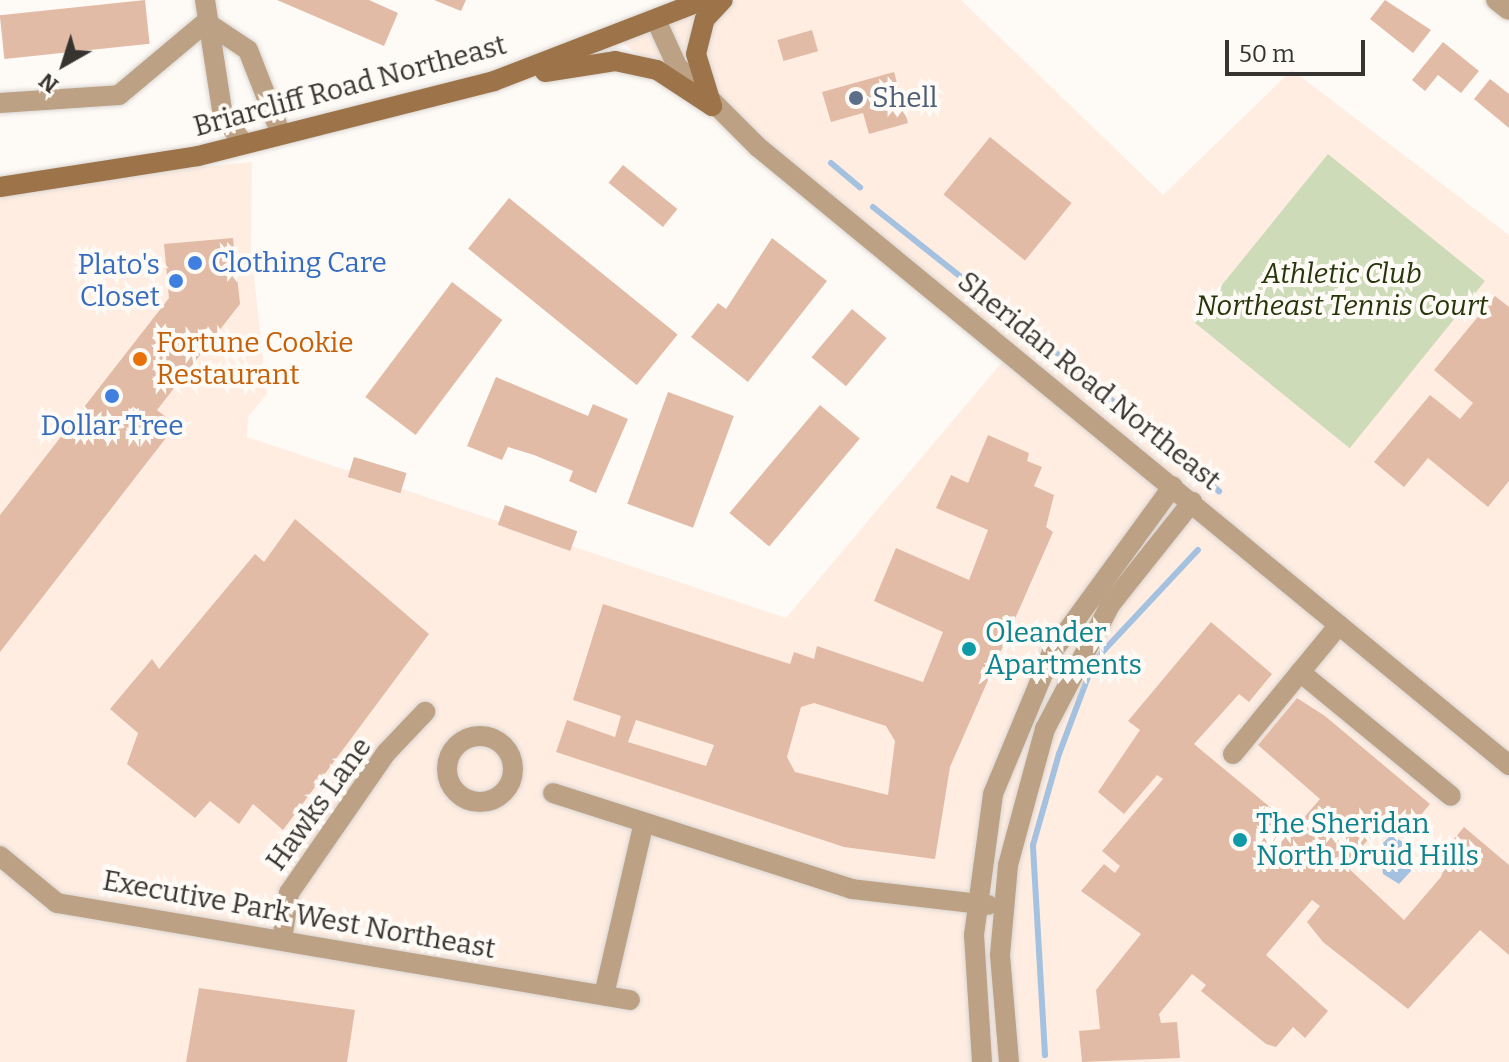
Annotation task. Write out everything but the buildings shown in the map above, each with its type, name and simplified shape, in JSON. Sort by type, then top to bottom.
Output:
[{"type":"main road","name":"Briarcliff Road Northeast","points":[[0,187],[243,143],[494,81],[704,0]]},
{"type":"main road","points":[[712,106],[696,54],[705,19],[723,0]]},
{"type":"main road","points":[[494,81],[615,61],[657,70],[712,106]]},
{"type":"street","points":[[205,0],[223,116],[243,143]]},
{"type":"street","points":[[1496,0],[1509,10]]},
{"type":"street","name":"Sheridan Road Northeast","points":[[656,20],[677,66],[712,106],[1509,765]]},
{"type":"street","points":[[0,103],[119,95],[206,22]]},
{"type":"street","points":[[206,22],[248,50],[281,134]]},
{"type":"street","points":[[982,1062],[975,1006],[977,904],[993,794],[1019,720],[1052,652],[1173,486]]},
{"type":"street","points":[[1009,1062],[1002,997],[1004,907],[1022,803],[1067,677],[1110,605],[1192,502]]},
{"type":"street","points":[[1233,754],[1339,625]]},
{"type":"street","points":[[1300,672],[1451,796]]},
{"type":"street","name":"Hawks Lane","points":[[282,940],[289,893],[386,753],[425,712]]},
{"type":"street","points":[[553,793],[643,826],[852,889],[1004,907]]},
{"type":"street","points":[[604,995],[643,826]]},
{"type":"street","name":"Executive Park West Northeast","points":[[0,856],[57,903],[630,1000]]},
{"type":"shaded area","points":[[738,0],[961,0],[1163,195],[1292,70],[1509,235],[1509,1062],[0,1062],[0,186],[252,162],[251,251],[267,394],[248,417],[247,437],[786,618],[1009,354],[617,38]]},
{"type":"green space","name":"Athletic Club Northeast Tennis Court","points":[[1328,154],[1485,281],[1350,448],[1193,321]]},
{"type":"water","points":[[1391,835],[1408,845],[1411,871],[1399,884],[1383,874],[1379,847]]},
{"type":"waterway","points":[[831,163],[860,187]]},
{"type":"waterway","points":[[873,207],[1019,323]]},
{"type":"waterway","points":[[1043,342],[1219,491]]},
{"type":"waterway","points":[[1045,1055],[1033,845],[1059,754],[1094,661],[1198,550]]},
{"type":"place","name":"Shell","points":[[856,98]]},
{"type":"place","name":"Clothing Care","points":[[195,263]]},
{"type":"place","name":"Plato's Closet","points":[[176,281]]},
{"type":"place","name":"Fortune Cookie Restaurant","points":[[140,359]]},
{"type":"place","name":"Dollar Tree","points":[[112,396]]},
{"type":"place","name":"Oleander Apartments","points":[[969,649]]},
{"type":"place","name":"The Sheridan North Druid Hills","points":[[1240,840]]}]
